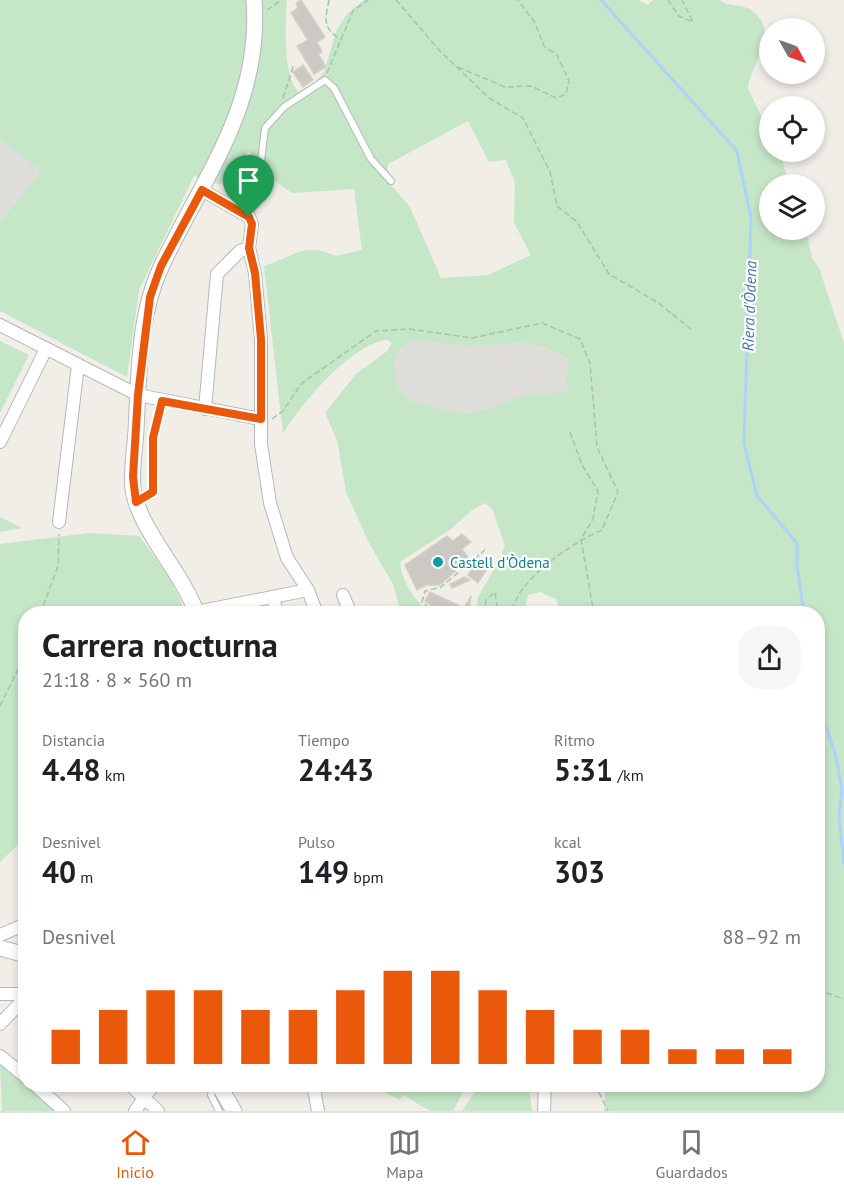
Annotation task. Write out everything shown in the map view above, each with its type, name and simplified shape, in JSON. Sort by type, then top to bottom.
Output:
[{"type":"street","points":[[194,606],[179,575],[136,502],[133,477],[138,395],[148,307],[161,266],[233,127],[244,97],[251,65],[255,7]]},
{"type":"street","points":[[202,190],[249,217],[252,224],[249,248],[255,273],[261,339],[261,444],[270,503],[287,558],[308,590],[314,606]]},
{"type":"street","points":[[205,409],[217,274],[240,251],[249,248]]},
{"type":"street","points":[[0,325],[138,395],[261,419]]},
{"type":"street","points":[[0,442],[46,349]]},
{"type":"street","points":[[59,522],[78,365]]},
{"type":"street","points":[[230,606],[308,590]]},
{"type":"street","points":[[343,595],[348,606]]},
{"type":"street","points":[[273,597],[275,606]]},
{"type":"street","points":[[0,935],[18,927]]},
{"type":"street","points":[[0,948],[18,953]]},
{"type":"street","points":[[0,994],[18,995]]},
{"type":"street","points":[[0,1024],[18,1005]]},
{"type":"street","points":[[0,1056],[18,1071]]},
{"type":"street","points":[[43,1092],[64,1111]]},
{"type":"street","points":[[138,1092],[158,1111]]},
{"type":"street","points":[[135,1111],[148,1092]]},
{"type":"street","points":[[223,1092],[234,1111]]},
{"type":"street","points":[[314,1092],[318,1111]]},
{"type":"street","points":[[544,1111],[545,1092]]},
{"type":"lane","points":[[249,217],[257,194],[265,128],[281,111],[325,80],[334,88],[371,159],[391,181]]},
{"type":"lane","points":[[136,502],[153,492],[153,438]]},
{"type":"lane","points":[[212,1092],[219,1111]]},
{"type":"path","points":[[255,7],[264,12],[281,0]]},
{"type":"path","points":[[328,0],[326,25],[329,32],[341,40]]},
{"type":"path","points":[[325,80],[353,11],[368,0]]},
{"type":"path","points":[[396,0],[489,98],[523,118],[550,172],[557,206],[577,222],[609,274],[657,302],[691,329]]},
{"type":"path","points":[[458,67],[505,87],[531,86],[555,98],[566,94],[569,81],[558,55],[544,46],[535,23],[518,0]]},
{"type":"path","points":[[668,0],[679,16],[693,22],[682,0]]},
{"type":"path","points":[[281,111],[294,64]]},
{"type":"path","points":[[261,419],[274,418],[283,411],[302,383],[376,331],[410,329],[472,338],[542,323],[580,339],[590,363],[597,447],[618,492],[602,530],[580,539],[540,570],[513,602],[512,606]]},
{"type":"path","points":[[153,438],[162,401]]},
{"type":"path","points":[[570,432],[582,465],[598,491],[593,519],[580,539],[593,606]]},
{"type":"path","points":[[43,606],[58,566],[59,522]]},
{"type":"path","points":[[427,606],[422,602],[425,591],[441,587],[485,550]]},
{"type":"path","points":[[485,606],[486,600],[495,592],[497,606]]},
{"type":"path","points":[[0,706],[18,669]]},
{"type":"path","points":[[825,992],[844,999]]},
{"type":"path","points":[[599,1092],[608,1111]]},
{"type":"shaded area","points":[[0,139],[41,172],[0,221]]},
{"type":"shaded area","points":[[412,340],[466,346],[525,343],[547,348],[569,359],[566,379],[569,393],[523,395],[490,408],[464,414],[409,400],[399,389],[394,365],[399,350]]},
{"type":"green space","points":[[0,0],[287,0],[287,61],[293,84],[298,92],[315,82],[324,72],[337,29],[348,13],[364,0],[638,0],[648,5],[653,0],[720,0],[727,4],[747,8],[759,18],[759,56],[748,88],[759,112],[759,162],[782,162],[787,174],[759,174],[759,240],[808,240],[812,258],[819,268],[844,343],[844,1111],[604,1111],[605,1092],[825,1092],[825,606],[558,606],[556,599],[540,592],[528,595],[526,606],[478,606],[477,599],[501,557],[505,545],[492,509],[485,503],[472,510],[451,529],[401,561],[405,582],[422,606],[399,606],[393,584],[370,545],[346,492],[337,440],[325,413],[356,374],[386,352],[392,343],[387,340],[373,344],[343,363],[314,392],[283,434],[264,266],[307,250],[336,256],[362,250],[354,189],[292,193],[262,172],[249,151],[220,185],[194,176],[139,290],[127,377],[0,311],[0,221],[41,172],[0,139]],"holes":[[[468,121],[489,162],[506,160],[515,183],[514,223],[531,255],[488,275],[441,278],[410,207],[387,180],[388,164]],[[412,340],[466,346],[525,343],[547,348],[569,359],[566,379],[569,392],[523,395],[490,408],[464,414],[409,400],[399,389],[394,365],[399,350]]]},
{"type":"green space","points":[[0,341],[29,355],[0,413]]},
{"type":"green space","points":[[0,517],[22,528],[0,532]]},
{"type":"green space","points":[[89,533],[139,536],[170,578],[183,606],[18,606],[18,845],[0,862],[0,544]]},
{"type":"green space","points":[[0,1064],[18,1079],[18,1092],[33,1092],[55,1111],[2,1111]]},
{"type":"green space","points":[[384,1092],[463,1092],[453,1111],[430,1111],[403,1095],[400,1100]]},
{"type":"green space","points":[[475,1092],[529,1092],[532,1111],[462,1111]]},
{"type":"building","points":[[301,0],[325,37],[317,42],[322,52],[318,54],[326,67],[314,74],[297,46],[308,40],[291,13],[298,8],[296,3]]},
{"type":"building","points":[[303,65],[313,80],[303,87],[293,72]]},
{"type":"building","name":"Castell d'Òdena","points":[[462,534],[471,542],[462,549],[469,559],[440,585],[426,585],[417,590],[405,565],[447,536],[453,541]]},
{"type":"building","points":[[480,558],[489,566],[478,583],[468,575],[471,571],[468,569]]},
{"type":"building","points":[[464,577],[470,580],[452,588],[450,584]]},
{"type":"building","points":[[430,592],[460,606],[432,606],[425,601]]},
{"type":"waterway","name":"Riera d'Òdena","points":[[601,0],[737,151],[751,218],[744,443],[757,496],[797,543],[797,566],[803,606]]},
{"type":"waterway","name":"Riera d'Òdena","points":[[825,723],[835,753],[842,789],[839,816],[844,865]]},
{"type":"place","name":"Castell d'Òdena","points":[[438,562]]},
{"type":"route","points":[[202,190],[249,217],[252,224],[249,248],[255,273],[261,339],[261,419],[162,401],[153,438],[153,492],[136,502],[133,477],[144,329],[150,297],[161,266],[202,190]]}]
